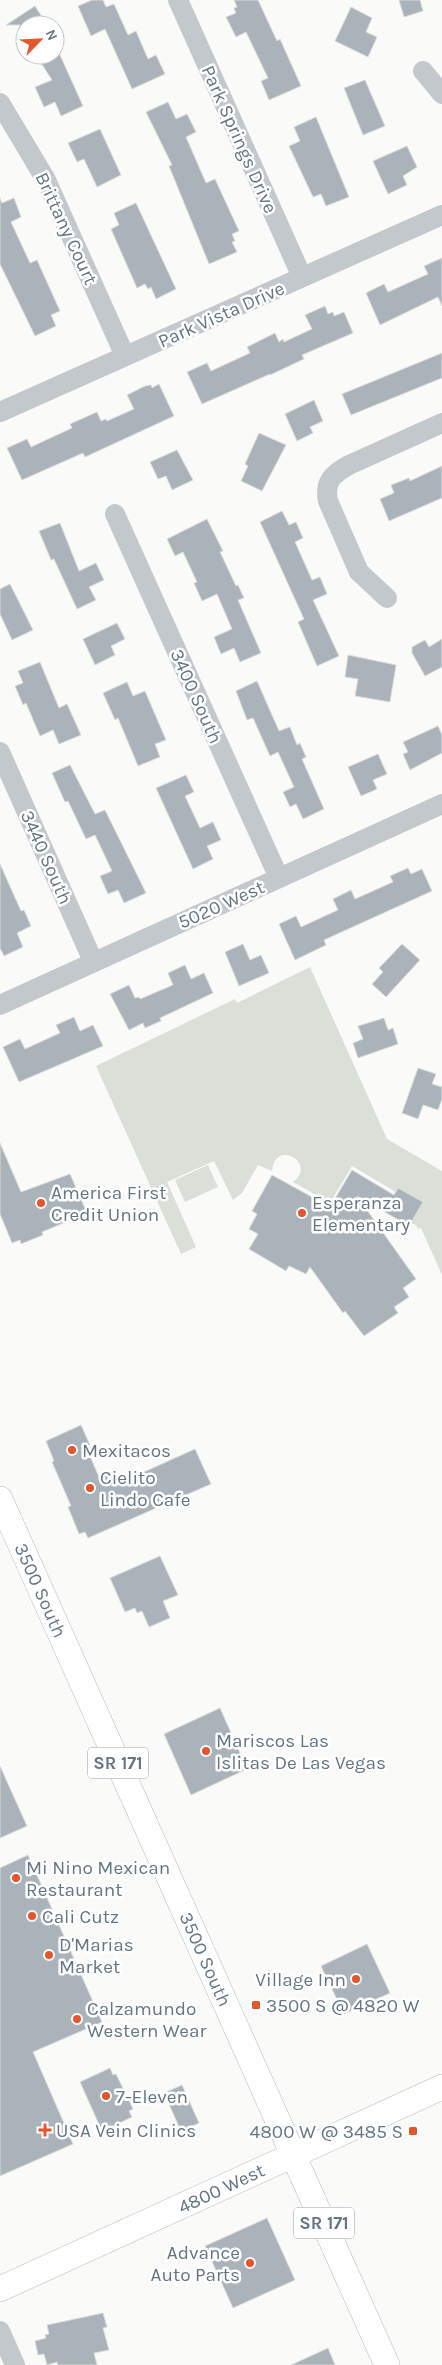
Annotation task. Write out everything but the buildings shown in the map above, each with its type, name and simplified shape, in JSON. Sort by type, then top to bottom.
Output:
[{"type":"main road","name":"3500 South","points":[[0,1499],[387,2365]]},
{"type":"main road","name":"4800 West","points":[[0,2289],[442,2087]]},
{"type":"street","name":"Park Springs Drive","points":[[178,0],[302,277]]},
{"type":"street","points":[[423,72],[442,94]]},
{"type":"street","name":"Brittany Court","points":[[0,103],[46,180],[125,356]]},
{"type":"street","name":"Park Vista Drive","points":[[0,412],[442,215]]},
{"type":"street","points":[[387,598],[359,572],[328,501],[326,490],[328,481],[336,473],[349,465],[442,423]]},
{"type":"street","name":"3400 South","points":[[115,514],[278,878]]},
{"type":"street","name":"3440 South","points":[[0,752],[93,961]]},
{"type":"street","name":"5020 West","points":[[0,1005],[93,961],[442,804]]},
{"type":"street","points":[[0,2331],[15,2365]]},
{"type":"shaded area","points":[[310,967],[387,1139],[442,1171],[442,1275],[421,1228],[418,1229],[416,1225],[411,1223],[423,1202],[398,1188],[396,1192],[352,1166],[330,1203],[293,1182],[299,1175],[301,1168],[298,1161],[287,1155],[280,1156],[275,1161],[272,1171],[258,1165],[242,1193],[233,1200],[214,1161],[167,1182],[196,1247],[181,1254],[96,1066],[235,999],[237,1003]]},
{"type":"shaded area","points":[[208,1165],[218,1187],[185,1202],[175,1180]]},
{"type":"place","name":"America First Credit Union","points":[[41,1203]]},
{"type":"place","name":"Esperanza Elementary","points":[[302,1213]]},
{"type":"place","name":"Mexitacos","points":[[72,1450]]},
{"type":"place","name":"Cielito Lindo Cafe","points":[[90,1488]]},
{"type":"place","name":"Mariscos Las Islitas De Las Vegas","points":[[206,1751]]},
{"type":"place","name":"Mi Nino Mexican Restaurant","points":[[16,1878]]},
{"type":"place","name":"Cali Cutz","points":[[32,1916]]},
{"type":"place","name":"D'Marias Market","points":[[49,1955]]},
{"type":"place","name":"Village Inn","points":[[356,1979]]},
{"type":"place","name":"3500 S @ 4820 W","points":[[256,2005]]},
{"type":"place","name":"Calzamundo Western Wear","points":[[77,2019]]},
{"type":"place","name":"7-Eleven","points":[[106,2096]]},
{"type":"place","name":"USA Vein Clinics","points":[[45,2130]]},
{"type":"place","name":"4800 W @ 3485 S","points":[[413,2131]]},
{"type":"place","name":"Advance Auto Parts","points":[[250,2263]]}]
